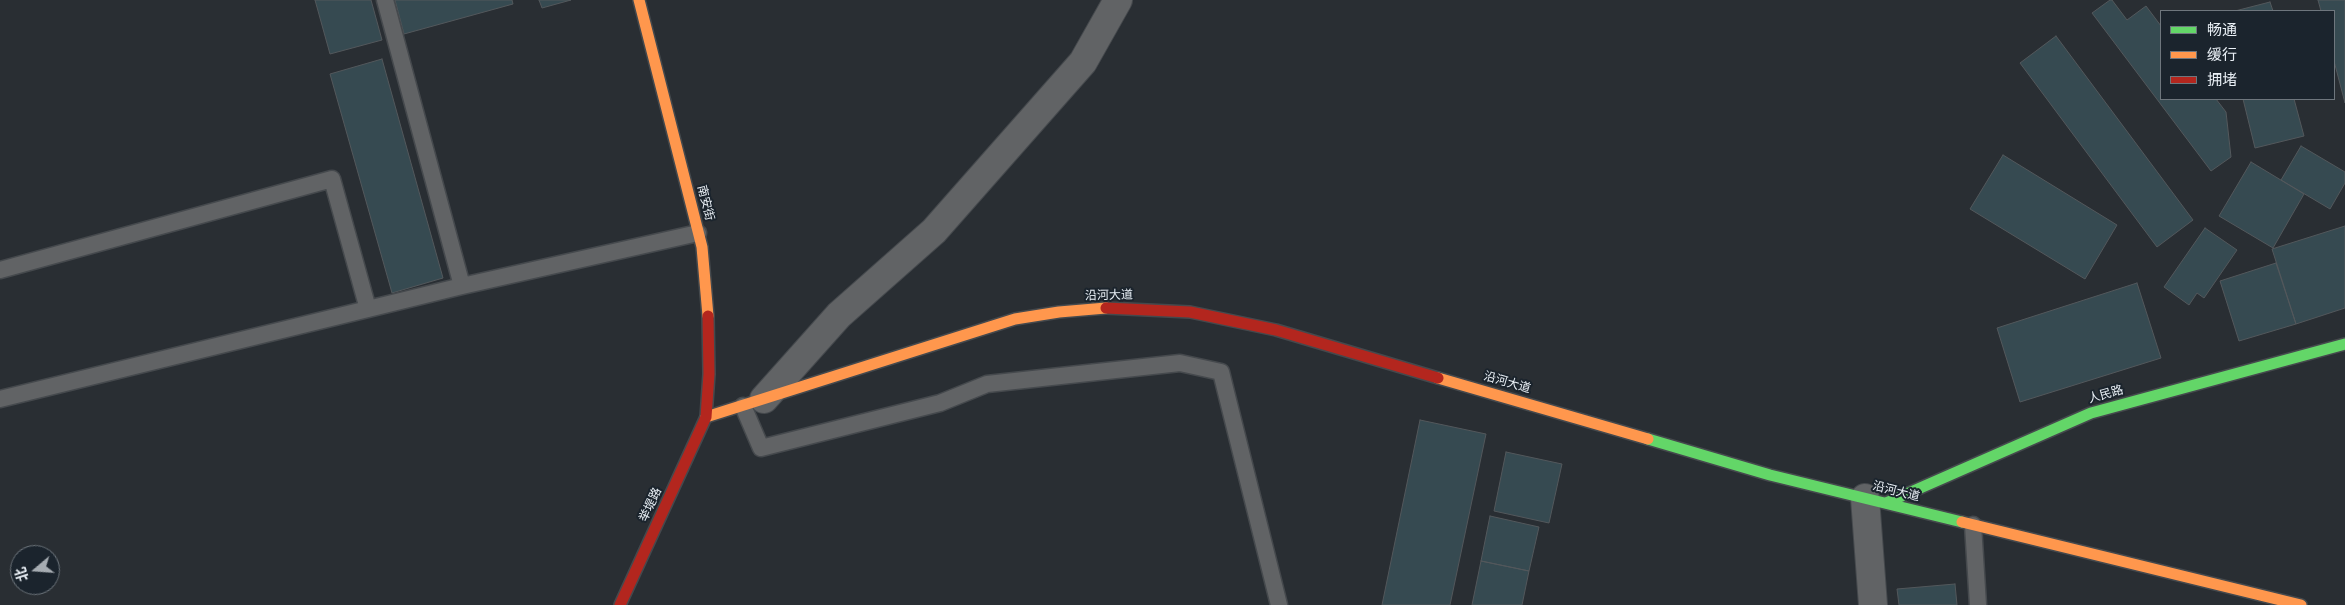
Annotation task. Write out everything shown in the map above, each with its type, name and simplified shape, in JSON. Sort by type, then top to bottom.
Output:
[{"type":"main road","name":"南安街","points":[[640,0],[702,247],[709,329],[706,417]]},
{"type":"main road","name":"沿河大道","points":[[706,417],[1015,319],[1058,312],[1102,308],[1190,312],[1276,330],[1770,475],[2300,605]]},
{"type":"main road","name":"人民路","points":[[1875,501],[2091,413],[2345,344]]},
{"type":"main road","name":"举堤路","points":[[620,605],[706,417]]},
{"type":"street","points":[[753,402],[839,315],[934,231],[1083,62],[1118,0]]},
{"type":"street","points":[[1873,605],[1875,501]]},
{"type":"lane","points":[[385,0],[462,286]]},
{"type":"lane","points":[[0,270],[332,179],[368,309]]},
{"type":"lane","points":[[0,399],[462,286],[698,233]]},
{"type":"lane","points":[[753,402],[761,448],[940,403],[986,384],[1180,363],[1221,372],[1279,605]]},
{"type":"lane","points":[[1973,525],[1978,605]]},
{"type":"building","points":[[315,0],[371,0],[382,40],[330,54]]},
{"type":"building","points":[[395,0],[512,0],[513,4],[404,34]]},
{"type":"building","points":[[539,0],[571,0],[542,8]]},
{"type":"building","points":[[2112,0],[2127,20],[2146,6],[2160,25],[2160,100],[2217,100],[2226,112],[2231,157],[2211,171],[2092,13]]},
{"type":"building","points":[[2318,0],[2345,0],[2345,103],[2335,65],[2335,10],[2321,10]]},
{"type":"building","points":[[2270,2],[2273,10],[2239,10]]},
{"type":"building","points":[[2056,36],[2193,220],[2157,247],[2020,63]]},
{"type":"building","points":[[382,59],[443,278],[392,293],[330,74]]},
{"type":"building","points":[[2243,100],[2294,100],[2304,136],[2255,148]]},
{"type":"building","points":[[2301,146],[2345,172],[2345,183],[2330,209],[2281,180]]},
{"type":"building","points":[[2003,155],[2117,225],[2085,279],[1970,209]]},
{"type":"building","points":[[2251,162],[2304,194],[2273,248],[2219,216]]},
{"type":"building","points":[[2345,226],[2345,308],[2296,324],[2272,249]]},
{"type":"building","points":[[2205,228],[2237,250],[2204,298],[2197,293],[2189,305],[2164,287]]},
{"type":"building","points":[[2276,263],[2296,324],[2239,341],[2220,281]]},
{"type":"building","points":[[2137,283],[2161,358],[2020,402],[1997,328]]},
{"type":"building","points":[[1420,420],[1486,434],[1450,605],[1382,605]]},
{"type":"building","points":[[1506,452],[1562,464],[1549,523],[1494,511]]},
{"type":"building","points":[[1490,516],[1539,527],[1529,571],[1481,561]]},
{"type":"building","points":[[1481,561],[1529,571],[1522,605],[1472,605]]},
{"type":"building","points":[[1955,584],[1957,605],[1899,605],[1897,589]]},
{"type":"traffic: fast","points":[[1886,503],[2091,413],[2345,344]]},
{"type":"traffic: fast","points":[[1648,439],[1770,475],[1962,522]]},
{"type":"traffic: slow","points":[[639,0],[702,247],[708,316]]},
{"type":"traffic: slow","points":[[706,417],[1015,319],[1059,312],[1106,308]]},
{"type":"traffic: slow","points":[[1438,378],[1648,439]]},
{"type":"traffic: slow","points":[[1962,522],[2301,605]]},
{"type":"traffic: jam","points":[[1106,308],[1190,312],[1276,330],[1438,378]]},
{"type":"traffic: jam","points":[[620,605],[706,417],[709,374],[708,316]]}]
